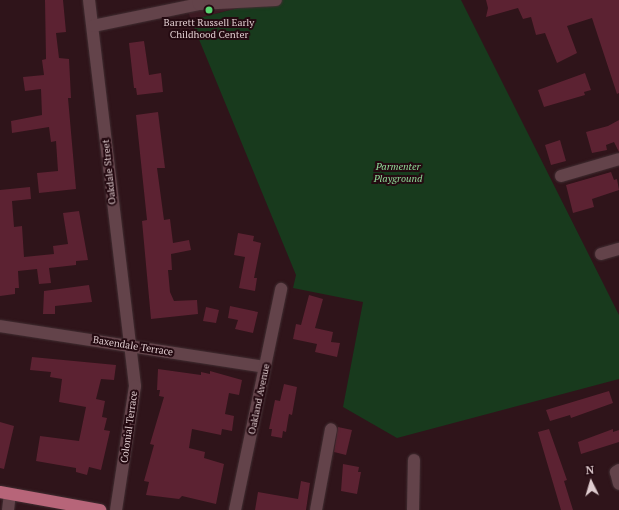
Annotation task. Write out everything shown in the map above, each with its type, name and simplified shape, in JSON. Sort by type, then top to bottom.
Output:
[{"type":"main road","points":[[5,493],[100,510]]},
{"type":"street","name":"Oakdale Street","points":[[90,0],[129,345]]},
{"type":"street","points":[[93,26],[198,2],[276,0]]},
{"type":"street","points":[[561,176],[619,160]]},
{"type":"street","points":[[601,254],[619,249]]},
{"type":"street","name":"Oakland Avenue","points":[[235,510],[281,289]]},
{"type":"street","name":"Baxendale Terrace","points":[[0,326],[265,367]]},
{"type":"street","name":"Colonial Terrace","points":[[116,510],[135,386],[129,345]]},
{"type":"street","points":[[316,510],[331,429]]},
{"type":"street","points":[[413,510],[414,460]]},
{"type":"street","points":[[619,470],[616,472],[619,484]]},
{"type":"street","points":[[5,493],[8,510]]},
{"type":"shaded area","name":"Barrett Russell Early Childhood Center","points":[[184,0],[270,0],[191,20]]},
{"type":"green space","name":"Parmenter Playground","points":[[270,0],[461,0],[619,315],[619,379],[397,438],[343,407],[363,302],[293,288],[296,275],[191,20]]},
{"type":"building","points":[[45,0],[63,0],[66,32],[56,33],[59,58],[69,59],[71,98],[68,98],[76,189],[39,193],[37,173],[58,171],[56,141],[51,142],[49,127],[12,133],[11,121],[42,115],[41,89],[25,91],[23,77],[44,75],[42,60],[46,59]]},
{"type":"building","points":[[486,0],[619,0],[619,93],[617,94],[592,18],[567,26],[577,53],[557,63],[545,33],[536,35],[531,17],[523,19],[518,8],[486,17],[488,8]]},
{"type":"building","points":[[144,41],[149,75],[161,73],[163,92],[137,95],[136,88],[134,88],[129,43]]},
{"type":"building","points":[[585,73],[591,90],[584,92],[585,95],[544,107],[538,90]]},
{"type":"building","points":[[158,112],[165,168],[157,168],[164,220],[170,219],[173,243],[189,240],[191,250],[171,254],[172,270],[168,270],[170,292],[174,301],[197,300],[198,314],[151,319],[142,221],[147,220],[136,115]]},
{"type":"building","points":[[619,120],[619,152],[614,142],[606,145],[607,150],[592,153],[586,132],[608,126]]},
{"type":"building","points":[[560,140],[566,161],[551,165],[545,145]]},
{"type":"building","points":[[611,172],[614,180],[617,179],[619,190],[592,199],[594,207],[573,213],[566,185]]},
{"type":"building","points":[[30,187],[31,199],[12,201],[14,227],[22,226],[24,257],[54,254],[53,246],[68,244],[63,213],[79,211],[88,260],[76,261],[76,265],[49,268],[51,283],[39,284],[37,269],[18,271],[19,288],[15,288],[15,294],[0,296],[0,190]]},
{"type":"building","points":[[238,233],[254,236],[253,241],[261,243],[254,278],[257,278],[255,291],[239,288],[245,257],[234,255]]},
{"type":"building","points":[[89,285],[92,302],[55,306],[55,314],[43,314],[44,291]]},
{"type":"building","points":[[309,295],[323,299],[315,328],[333,332],[331,342],[340,343],[337,357],[315,352],[317,344],[293,339],[296,324],[301,325]]},
{"type":"building","points":[[230,306],[258,312],[253,333],[235,329],[238,320],[228,318]]},
{"type":"building","points":[[206,307],[219,310],[216,323],[203,321]]},
{"type":"building","points":[[32,357],[116,365],[114,380],[101,379],[96,399],[105,401],[102,417],[107,418],[104,430],[110,431],[101,470],[89,467],[87,475],[76,472],[76,468],[36,461],[40,436],[79,441],[86,407],[59,402],[62,379],[50,377],[51,372],[30,370]]},
{"type":"building","points":[[158,369],[201,375],[201,372],[210,374],[210,371],[242,380],[239,395],[229,393],[225,414],[234,416],[232,431],[222,429],[221,435],[192,429],[189,448],[205,452],[204,458],[224,464],[216,504],[182,496],[179,499],[146,495],[149,482],[144,481],[154,445],[150,444],[164,397],[159,396],[160,390],[157,390]]},
{"type":"building","points":[[284,384],[297,387],[292,415],[289,414],[286,432],[283,431],[282,438],[271,436],[272,429],[269,429],[275,400],[280,401]]},
{"type":"building","points":[[609,391],[613,403],[571,418],[570,415],[550,421],[546,410]]},
{"type":"building","points":[[0,422],[14,426],[4,469],[0,468]]},
{"type":"building","points":[[338,427],[352,430],[346,455],[334,452]]},
{"type":"building","points":[[549,429],[567,480],[564,481],[573,510],[561,510],[538,432]]},
{"type":"building","points":[[613,429],[613,432],[619,430],[619,442],[581,454],[578,442]]},
{"type":"building","points":[[343,464],[359,467],[358,472],[361,472],[357,494],[341,491]]},
{"type":"building","points":[[301,481],[310,483],[306,510],[255,510],[258,492],[298,499]]},
{"type":"place","name":"Barrett Russell Early Childhood Center","points":[[209,10]]}]
